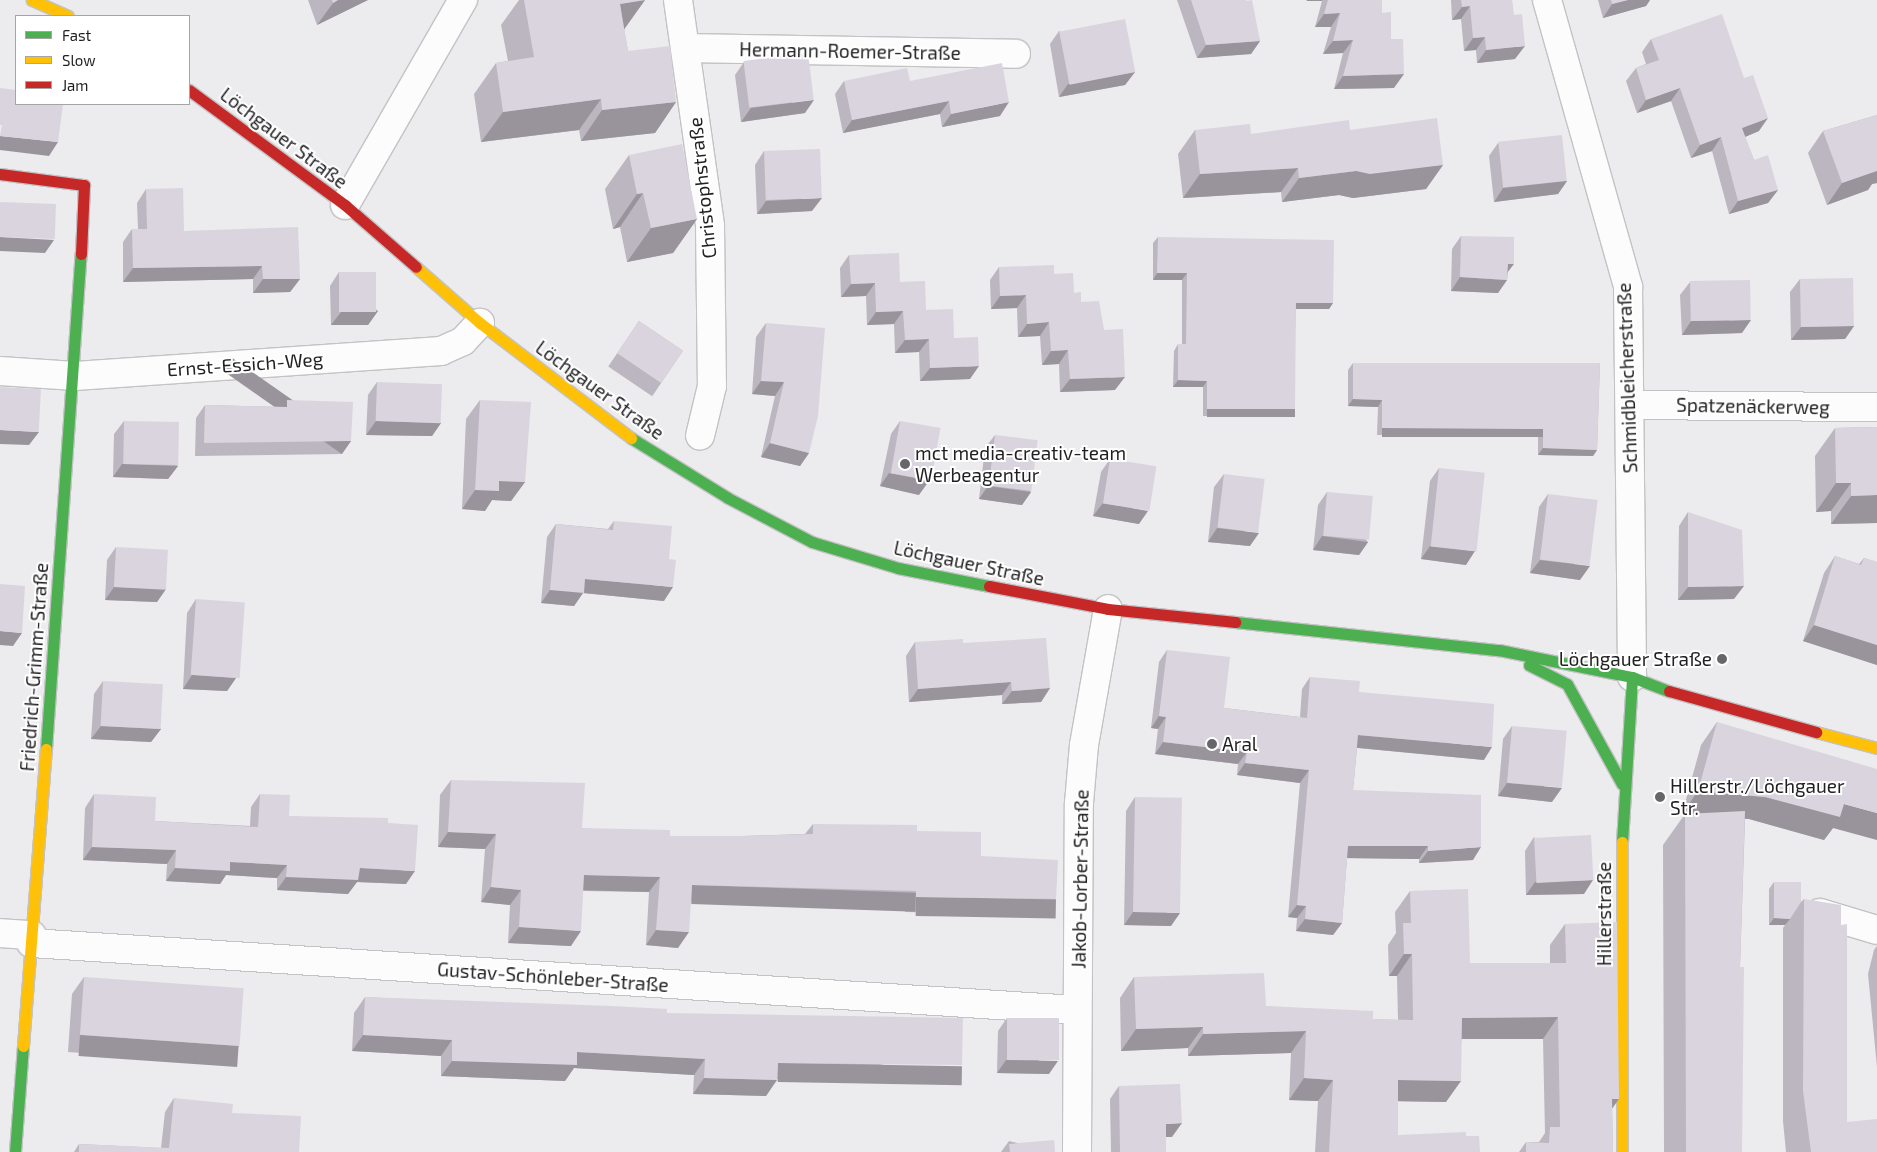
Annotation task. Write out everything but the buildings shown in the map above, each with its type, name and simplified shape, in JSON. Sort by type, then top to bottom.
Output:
[{"type":"main road","points":[[32,0],[66,15]]},
{"type":"main road","name":"Löchgauer Straße","points":[[190,91],[345,205],[480,323],[622,432],[728,498],[812,542],[898,568],[1108,609],[1499,650],[1632,677],[1675,694],[1877,748]]},
{"type":"main road","name":"Friedrich-Grimm-Straße","points":[[0,174],[84,185],[75,376],[16,1152]]},
{"type":"main road","points":[[1499,650],[1566,684],[1622,784]]},
{"type":"main road","name":"Hillerstraße","points":[[1622,1152],[1622,784],[1632,677]]},
{"type":"street","points":[[345,205],[463,0]]},
{"type":"street","name":"Christophstraße","points":[[678,0],[710,226],[712,386],[700,436]]},
{"type":"street","name":"Schmidbleicherstraße","points":[[1547,0],[1628,287],[1632,677]]},
{"type":"street","name":"Hermann-Roemer-Straße","points":[[684,48],[1016,54]]},
{"type":"street","name":"Ernst-Essich-Weg","points":[[0,371],[75,376],[441,351],[463,341],[480,323]]},
{"type":"street","name":"Spatzenäckerweg","points":[[1630,405],[1877,407]]},
{"type":"street","name":"Jakob-Lorber-Straße","points":[[1077,1152],[1076,1010],[1084,746],[1108,609]]},
{"type":"street","points":[[1820,913],[1877,930]]},
{"type":"street","name":"Gustav-Schönleber-Straße","points":[[0,933],[32,939],[1076,1010]]},
{"type":"traffic: fast","points":[[46,749],[81,254]]},
{"type":"traffic: fast","points":[[631,438],[728,498],[812,542],[898,568],[989,586]]},
{"type":"traffic: fast","points":[[1235,622],[1499,650],[1632,677],[1669,691]]},
{"type":"traffic: fast","points":[[1529,665],[1567,684],[1622,784]]},
{"type":"traffic: fast","points":[[1622,842],[1632,677]]},
{"type":"traffic: fast","points":[[15,1152],[23,1046]]},
{"type":"traffic: slow","points":[[32,0],[66,15]]},
{"type":"traffic: slow","points":[[416,267],[480,323],[631,438]]},
{"type":"traffic: slow","points":[[1816,732],[1877,748]]},
{"type":"traffic: slow","points":[[23,1046],[46,749]]},
{"type":"traffic: slow","points":[[1622,842],[1622,1152]]},
{"type":"traffic: jam","points":[[190,91],[345,205],[416,267]]},
{"type":"traffic: jam","points":[[0,174],[84,185],[81,254]]},
{"type":"traffic: jam","points":[[989,586],[1108,609],[1235,622]]},
{"type":"traffic: jam","points":[[1669,691],[1816,732]]},
{"type":"place","name":"mct media-creativ-team Werbeagentur","points":[[905,464]]},
{"type":"place","name":"Löchgauer Straße","points":[[1722,659]]},
{"type":"place","name":"Aral","points":[[1212,744]]},
{"type":"place","name":"Hillerstr./Löchgauer Str.","points":[[1660,797]]}]
